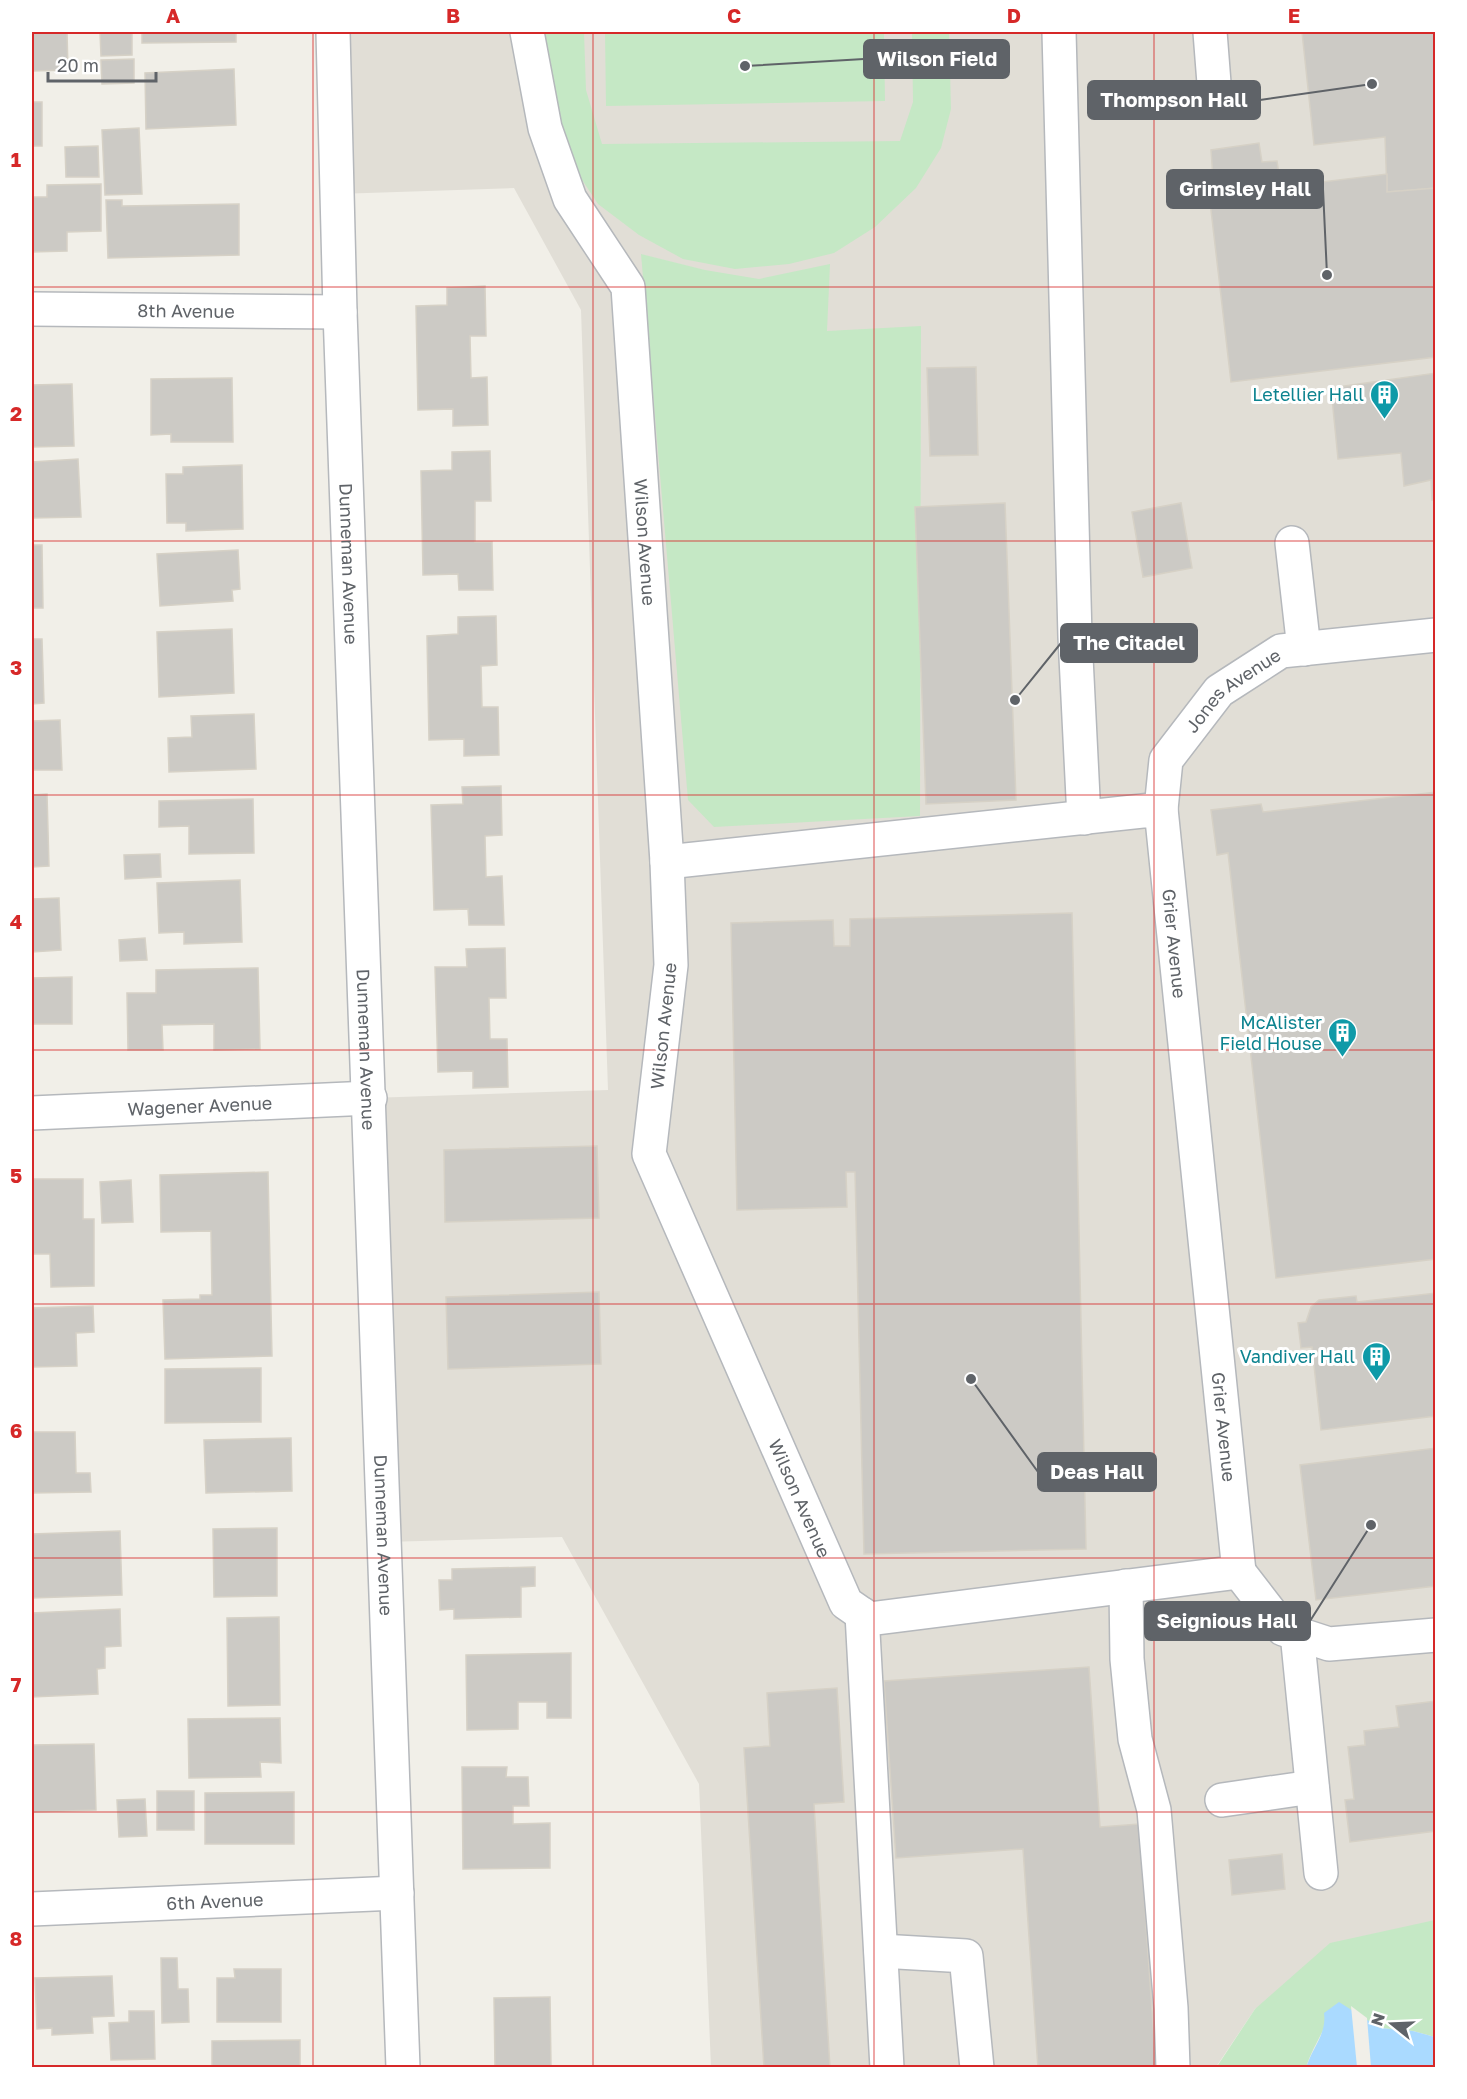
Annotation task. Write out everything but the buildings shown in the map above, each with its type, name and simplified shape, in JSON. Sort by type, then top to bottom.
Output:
[{"type":"street","name":"Dunneman Avenue","points":[[333,32],[340,312],[403,2067]]},
{"type":"street","name":"Wilson Avenue","points":[[527,32],[545,129],[570,199],[628,287],[667,862],[671,965],[649,1154],[846,1603],[862,1614]]},
{"type":"street","points":[[1059,32],[1076,637],[1084,818]]},
{"type":"street","points":[[1209,32],[1215,96]]},
{"type":"street","name":"8th Avenue","points":[[32,309],[340,312]]},
{"type":"street","points":[[1293,543],[1304,649]]},
{"type":"street","name":"Jones Avenue","points":[[1161,810],[1166,760],[1219,691],[1281,651],[1436,635]]},
{"type":"street","points":[[667,862],[1161,810]]},
{"type":"street","name":"Grier Avenue","points":[[1161,810],[1239,1572]]},
{"type":"street","name":"Wagener Avenue","points":[[32,1113],[369,1098]]},
{"type":"street","points":[[862,1614],[869,1619],[1239,1572],[1283,1629],[1329,1644],[1436,1635]]},
{"type":"street","points":[[1126,1586],[1127,1659],[1135,1739],[1154,1810],[1172,2008],[1173,2067]]},
{"type":"street","points":[[862,1614],[887,2067]]},
{"type":"street","points":[[1297,1633],[1321,1873]]},
{"type":"street","points":[[1222,1800],[1312,1787]]},
{"type":"street","name":"6th Avenue","points":[[32,1909],[397,1893]]},
{"type":"street","points":[[881,1951],[966,1956],[977,2067]]},
{"type":"shaded area","points":[[333,32],[1435,32],[1435,1922],[1255,2009],[1216,2067],[711,2067],[699,1784],[562,1537],[385,1542],[370,1098],[608,1090],[581,310],[514,188],[337,194]]},
{"type":"green space","points":[[545,32],[584,32],[586,90],[602,144],[900,141],[913,102],[912,32],[949,32],[951,109],[941,148],[916,188],[875,227],[834,253],[789,264],[735,269],[683,259],[639,235],[598,204],[571,163],[549,110]]},
{"type":"green space","points":[[605,32],[884,32],[885,101],[606,106]]},
{"type":"green space","points":[[641,254],[705,270],[759,279],[830,264],[827,331],[921,326],[920,816],[714,827],[688,800]]},
{"type":"green space","points":[[1435,1920],[1435,2037],[1413,2031],[1380,2028],[1353,2011],[1326,2024],[1306,2067],[1216,2068],[1255,2009],[1330,1943]]},
{"type":"water","points":[[1339,2002],[1380,2028],[1413,2031],[1435,2037],[1435,2067],[1306,2068],[1323,2028],[1324,2013]]},
{"type":"pier","points":[[1351,2006],[1367,2018],[1371,2067],[1357,2067]]},
{"type":"place","name":"Wilson Field","points":[[745,66]]},
{"type":"place","name":"Thompson Hall","points":[[1372,84]]},
{"type":"place","name":"Grimsley Hall","points":[[1327,275]]},
{"type":"place","name":"Letellier Hall","points":[[1385,420]]},
{"type":"place","name":"The Citadel","points":[[1015,700]]},
{"type":"place","name":"McAlister Field House","points":[[1343,1058]]},
{"type":"place","name":"Deas Hall","points":[[971,1379]]},
{"type":"place","name":"Vandiver Hall","points":[[1376,1382]]},
{"type":"place","name":"Seignious Hall","points":[[1371,1525]]}]
